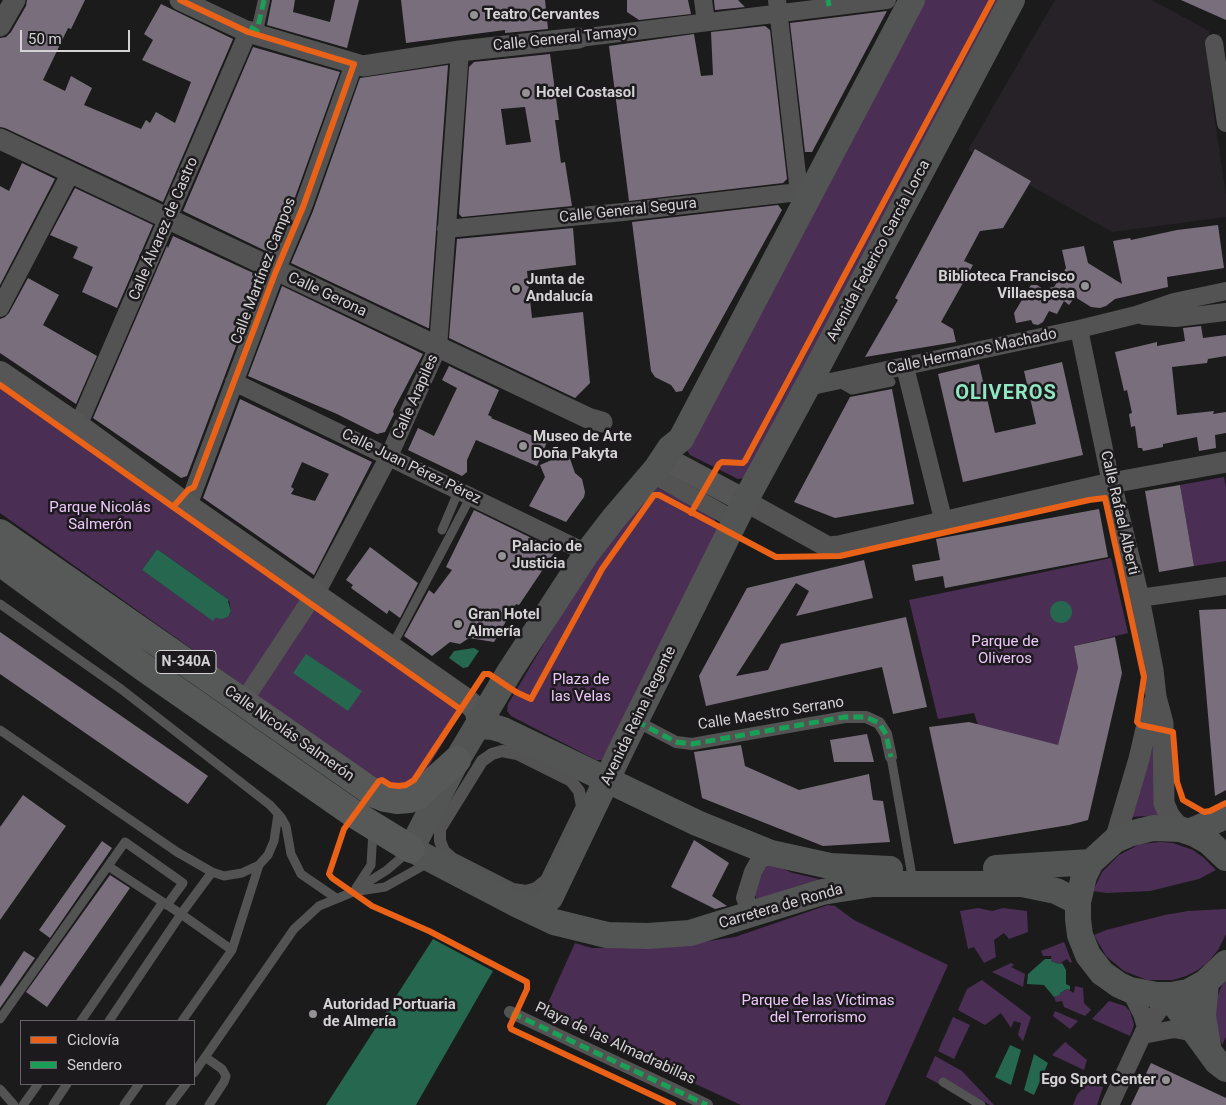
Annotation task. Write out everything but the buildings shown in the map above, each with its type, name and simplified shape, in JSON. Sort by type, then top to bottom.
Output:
[{"type":"highway","name":"Calle Nicolás Salmerón","points":[[0,534],[371,791],[385,798],[403,800],[417,796],[469,761]]},
{"type":"highway","name":"Calle Nicolás Salmerón","points":[[0,562],[143,667],[373,826],[422,855]]},
{"type":"main road","points":[[478,726],[510,671],[587,553],[657,467],[670,448],[681,439],[804,195],[912,0]]},
{"type":"main road","name":"Avenida Federico García Lorca","points":[[739,512],[807,388],[1012,0]]},
{"type":"main road","points":[[0,373],[78,426],[188,506],[466,700],[476,709],[478,726],[469,761],[422,855]]},
{"type":"main road","points":[[657,467],[739,512]]},
{"type":"main road","name":"Avenida Reina Regente","points":[[518,906],[539,908],[550,898],[739,512]]},
{"type":"main road","name":"Carretera de Ronda","points":[[478,726],[503,730],[697,823],[771,854],[830,866],[870,869],[911,870],[1026,867],[1091,862]]},
{"type":"main road","points":[[1185,830],[1222,818]]},
{"type":"main road","points":[[1226,858],[1209,842],[1185,830],[1165,827],[1143,830],[1116,840],[1102,850],[1091,862],[1084,876],[1078,902],[1080,935],[1088,955],[1102,973],[1130,990],[1146,994],[1169,996],[1188,992],[1206,982],[1226,963]]},
{"type":"main road","name":"Carretera de Ronda","points":[[422,855],[518,906],[554,922],[595,933],[630,936],[690,934],[822,892],[873,884],[1022,884],[1056,891],[1078,902]]},
{"type":"main road","points":[[1206,982],[1203,1016],[1205,1036],[1210,1051]]},
{"type":"main road","points":[[1169,996],[1210,1051]]},
{"type":"street","points":[[0,26],[15,0]]},
{"type":"street","name":"Calle General Tamayo","points":[[180,0],[248,32],[363,66],[460,50],[579,38],[706,22],[777,7],[887,0]]},
{"type":"street","points":[[193,0],[258,31],[264,0]]},
{"type":"street","points":[[703,0],[706,22]]},
{"type":"street","points":[[777,7],[804,195]]},
{"type":"street","name":"Calle Álvarez de Castro","points":[[78,426],[169,219],[248,32]]},
{"type":"street","points":[[1214,42],[1226,123]]},
{"type":"street","name":"Calle Arapiles","points":[[243,702],[315,595],[389,456],[438,347],[460,50]]},
{"type":"street","name":"Calle Martínez Campos","points":[[188,506],[276,270],[303,207],[354,64]]},
{"type":"street","name":"Calle Gerona","points":[[0,139],[70,174],[588,418],[602,422]]},
{"type":"street","points":[[0,308],[70,174]]},
{"type":"street","name":"Calle General Segura","points":[[446,230],[804,195]]},
{"type":"street","name":"Calle Hermanos Machado","points":[[807,388],[1080,329],[1136,315],[1174,302],[1226,292]]},
{"type":"street","name":"Calle Hermanos Machado","points":[[1136,315],[1176,318],[1226,312]]},
{"type":"street","name":"Calle Rafael Alberti","points":[[1080,329],[1111,483],[1140,598],[1156,697],[1163,723],[1165,759],[1164,803],[1169,815],[1185,830]]},
{"type":"street","points":[[905,367],[944,523]]},
{"type":"street","name":"Calle Juan Pérez Pérez","points":[[234,382],[587,553]]},
{"type":"street","points":[[739,512],[828,547],[849,545],[1111,483],[1226,462]]},
{"type":"street","points":[[1140,598],[1226,586]]},
{"type":"street","name":"Calle Rafael Alberti","points":[[1116,840],[1148,720],[1156,697]]},
{"type":"street","name":"Calle Maestro Serrano","points":[[636,721],[676,742],[692,744],[845,717],[866,717],[879,723],[886,734],[891,757]]},
{"type":"street","points":[[502,751],[517,754],[571,781],[579,791],[582,806],[546,880],[536,888],[526,891],[513,889],[452,858],[444,851],[440,841],[440,829],[469,761],[502,751]]},
{"type":"street","name":"Calle Rafael Alberti","points":[[1165,759],[1173,795],[1181,809],[1193,817],[1222,818]]},
{"type":"street","points":[[758,911],[751,909],[745,898],[759,860],[771,854]]},
{"type":"street","points":[[1130,990],[1142,1014],[1144,1031]]},
{"type":"street","points":[[1110,1105],[1144,1031],[1169,996]]},
{"type":"street","name":"Playa de las Almadrabillas","points":[[510,1012],[707,1105]]},
{"type":"street","points":[[1144,1031],[1174,1029],[1210,1051]]},
{"type":"lane","points":[[837,382],[852,390],[891,382]]},
{"type":"lane","points":[[442,530],[465,493]]},
{"type":"lane","points":[[391,648],[465,493]]},
{"type":"lane","points":[[0,604],[121,689],[270,805],[286,826],[291,854],[301,874],[336,898]]},
{"type":"lane","points":[[0,730],[177,852],[212,872],[224,876],[242,873],[259,865],[268,855],[274,841],[278,814]]},
{"type":"lane","points":[[891,757],[911,870]]},
{"type":"lane","points":[[353,892],[371,865],[373,826]]},
{"type":"lane","points":[[0,1020],[125,842],[183,883],[165,903],[82,1020]]},
{"type":"lane","points":[[353,892],[387,870],[422,855]]},
{"type":"lane","points":[[195,1071],[294,929],[319,906],[336,898],[353,892],[386,886],[422,855]]},
{"type":"lane","points":[[183,1020],[232,950],[259,865]]},
{"type":"lane","points":[[108,866],[232,950]]},
{"type":"lane","points":[[110,1020],[181,914],[212,872]]},
{"type":"lane","points":[[205,1057],[222,1069],[226,1076],[209,1105]]},
{"type":"lane","points":[[943,1082],[981,1105]]},
{"type":"lane","points":[[23,1105],[37,1085]]},
{"type":"lane","points":[[53,1105],[66,1085]]},
{"type":"lane","points":[[124,1105],[138,1085]]},
{"type":"lane","points":[[170,1105],[185,1085]]},
{"type":"lane","points":[[0,1089],[14,1105]]},
{"type":"shaded area","points":[[1055,0],[1152,0],[1209,31],[1213,108],[1226,195],[1226,217],[1112,232],[968,150]]},
{"type":"shaded area","points":[[157,549],[229,600],[231,611],[228,617],[222,619],[215,618],[213,621],[142,570]]},
{"type":"shaded area","points":[[1061,601],[1069,604],[1072,612],[1069,620],[1061,623],[1053,620],[1050,612],[1053,604]]},
{"type":"shaded area","points":[[474,648],[479,651],[468,667],[463,668],[449,658],[454,651]]},
{"type":"shaded area","points":[[306,654],[362,691],[348,711],[293,673]]},
{"type":"shaded area","points":[[433,939],[493,971],[416,1105],[326,1105]]},
{"type":"shaded area","points":[[1045,959],[1051,959],[1051,961],[1059,964],[1062,963],[1066,970],[1066,984],[1070,986],[1070,990],[1067,989],[1054,997],[1044,985],[1027,984],[1028,974]]},
{"type":"shaded area","points":[[1010,1045],[1021,1050],[1011,1085],[995,1077]]},
{"type":"shaded area","points":[[1034,1054],[1048,1063],[1034,1095],[1024,1090]]},
{"type":"green space","points":[[924,0],[1001,0],[745,478],[738,479],[690,455],[686,449]]},
{"type":"green space","name":"Parque Nicolás Salmerón","points":[[0,380],[455,699],[459,716],[419,782],[404,789],[385,786],[0,513]],"holes":[[[157,549],[229,600],[231,611],[228,617],[215,618],[213,620],[142,570]]]},
{"type":"green space","points":[[1224,477],[1226,487],[1226,561],[1194,566],[1180,485]]},
{"type":"green space","name":"Plaza de las Velas","points":[[656,487],[714,517],[720,534],[603,760],[596,760],[511,716],[507,711],[508,704],[594,559]]},
{"type":"green space","name":"Parque de Oliveros","points":[[1111,558],[1128,633],[1074,646],[1078,668],[1058,746],[978,725],[974,713],[938,719],[909,600]]},
{"type":"green space","points":[[1155,738],[1159,815],[1132,817]]},
{"type":"green space","points":[[1173,843],[1193,850],[1216,870],[1199,879],[1150,891],[1107,893],[1093,891],[1102,872],[1119,855],[1140,844]]},
{"type":"green space","points":[[771,864],[793,873],[819,879],[757,899],[754,891],[765,868]]},
{"type":"green space","name":"Parque de las Víctimas del Terrorismo","points":[[828,905],[835,906],[854,920],[948,965],[885,1105],[741,1105],[543,1014],[575,943],[592,948],[663,948],[735,937]]},
{"type":"green space","points":[[978,908],[992,911],[1003,908],[1027,911],[1028,932],[1009,939],[1004,933],[994,940],[996,957],[984,963],[974,947],[968,949],[960,911]]},
{"type":"green space","points":[[1226,909],[1226,934],[1218,950],[1198,970],[1173,980],[1147,980],[1124,971],[1106,956],[1094,935],[1106,930],[1165,915],[1188,911]]},
{"type":"green space","points":[[1064,942],[1072,962],[1070,963],[1067,959],[1059,964],[1051,961],[1051,956],[1043,956],[1041,951]]},
{"type":"green space","points":[[1011,963],[1014,965],[1011,967],[1025,974],[1023,987],[992,972]]},
{"type":"green space","points":[[982,980],[1031,1017],[1023,1041],[1018,1035],[1021,1023],[1014,1021],[1011,1028],[1001,1013],[985,1025],[958,1010],[967,989]]},
{"type":"green space","points":[[1226,980],[1226,1037],[1222,1045],[1215,1025],[1217,997]]},
{"type":"green space","points":[[1075,986],[1083,988],[1084,1003],[1091,1010],[1085,1016],[1064,1007],[1062,1001],[1056,1002],[1054,997],[1067,989],[1074,993]]},
{"type":"green space","points":[[1109,1001],[1125,1006],[1130,1011],[1134,1025],[1130,1036],[1092,1019]]},
{"type":"green space","points":[[1055,1011],[1078,1021],[1070,1029],[1053,1016]]},
{"type":"green space","points":[[953,1017],[970,1025],[954,1059],[938,1051]]},
{"type":"green space","points":[[1065,1042],[1087,1060],[1084,1070],[1052,1055]]},
{"type":"green space","points":[[935,1056],[962,1071],[994,1105],[990,1105],[944,1078],[941,1085],[926,1077]]},
{"type":"green space","points":[[1089,1081],[1103,1087],[1097,1105],[1073,1105],[1077,1095]]},
{"type":"marked path","points":[[250,27],[257,31],[264,0]]},
{"type":"marked path","points":[[828,0],[829,6]]},
{"type":"marked path","points":[[636,721],[676,742],[692,744],[845,717],[866,717],[879,723],[886,734],[891,757]]},
{"type":"marked path","points":[[512,1013],[707,1105]]},
{"type":"cycle path","points":[[173,507],[188,490],[194,487],[276,271],[303,207],[354,64],[248,32],[180,0]]},
{"type":"cycle path","points":[[691,513],[719,464],[722,462],[743,463],[745,461],[992,0]]},
{"type":"cycle path","points":[[0,385],[460,709]]},
{"type":"cycle path","points":[[673,1105],[511,1029],[510,1026],[527,989],[527,982],[429,931],[372,906],[329,874],[344,829],[379,781],[382,780],[390,785],[399,786],[406,785],[414,780],[484,674],[489,674],[516,692],[531,699],[602,569],[654,495],[659,495],[776,557],[840,556],[1105,498],[1144,677],[1137,722],[1140,725],[1173,732],[1177,782],[1183,800],[1204,812],[1226,803]]},
{"type":"place","name":"Teatro Cervantes","points":[[474,15]]},
{"type":"place","name":"Hotel Costasol","points":[[526,93]]},
{"type":"place","name":"Biblioteca Francisco Villaespesa","points":[[1085,286]]},
{"type":"place","name":"Junta de Andalucía","points":[[516,289]]},
{"type":"place","name":"Museo de Arte Doña Pakyta","points":[[523,446]]},
{"type":"place","name":"Palacio de Justicia","points":[[502,556]]},
{"type":"place","name":"Gran Hotel Almería","points":[[458,624]]},
{"type":"place","name":"Autoridad Portuaria de Almería","points":[[313,1014]]},
{"type":"place","name":"Ego Sport Center","points":[[1166,1080]]},
{"type":"district","name":"OLIVEROS","points":[[1006,394]]}]
